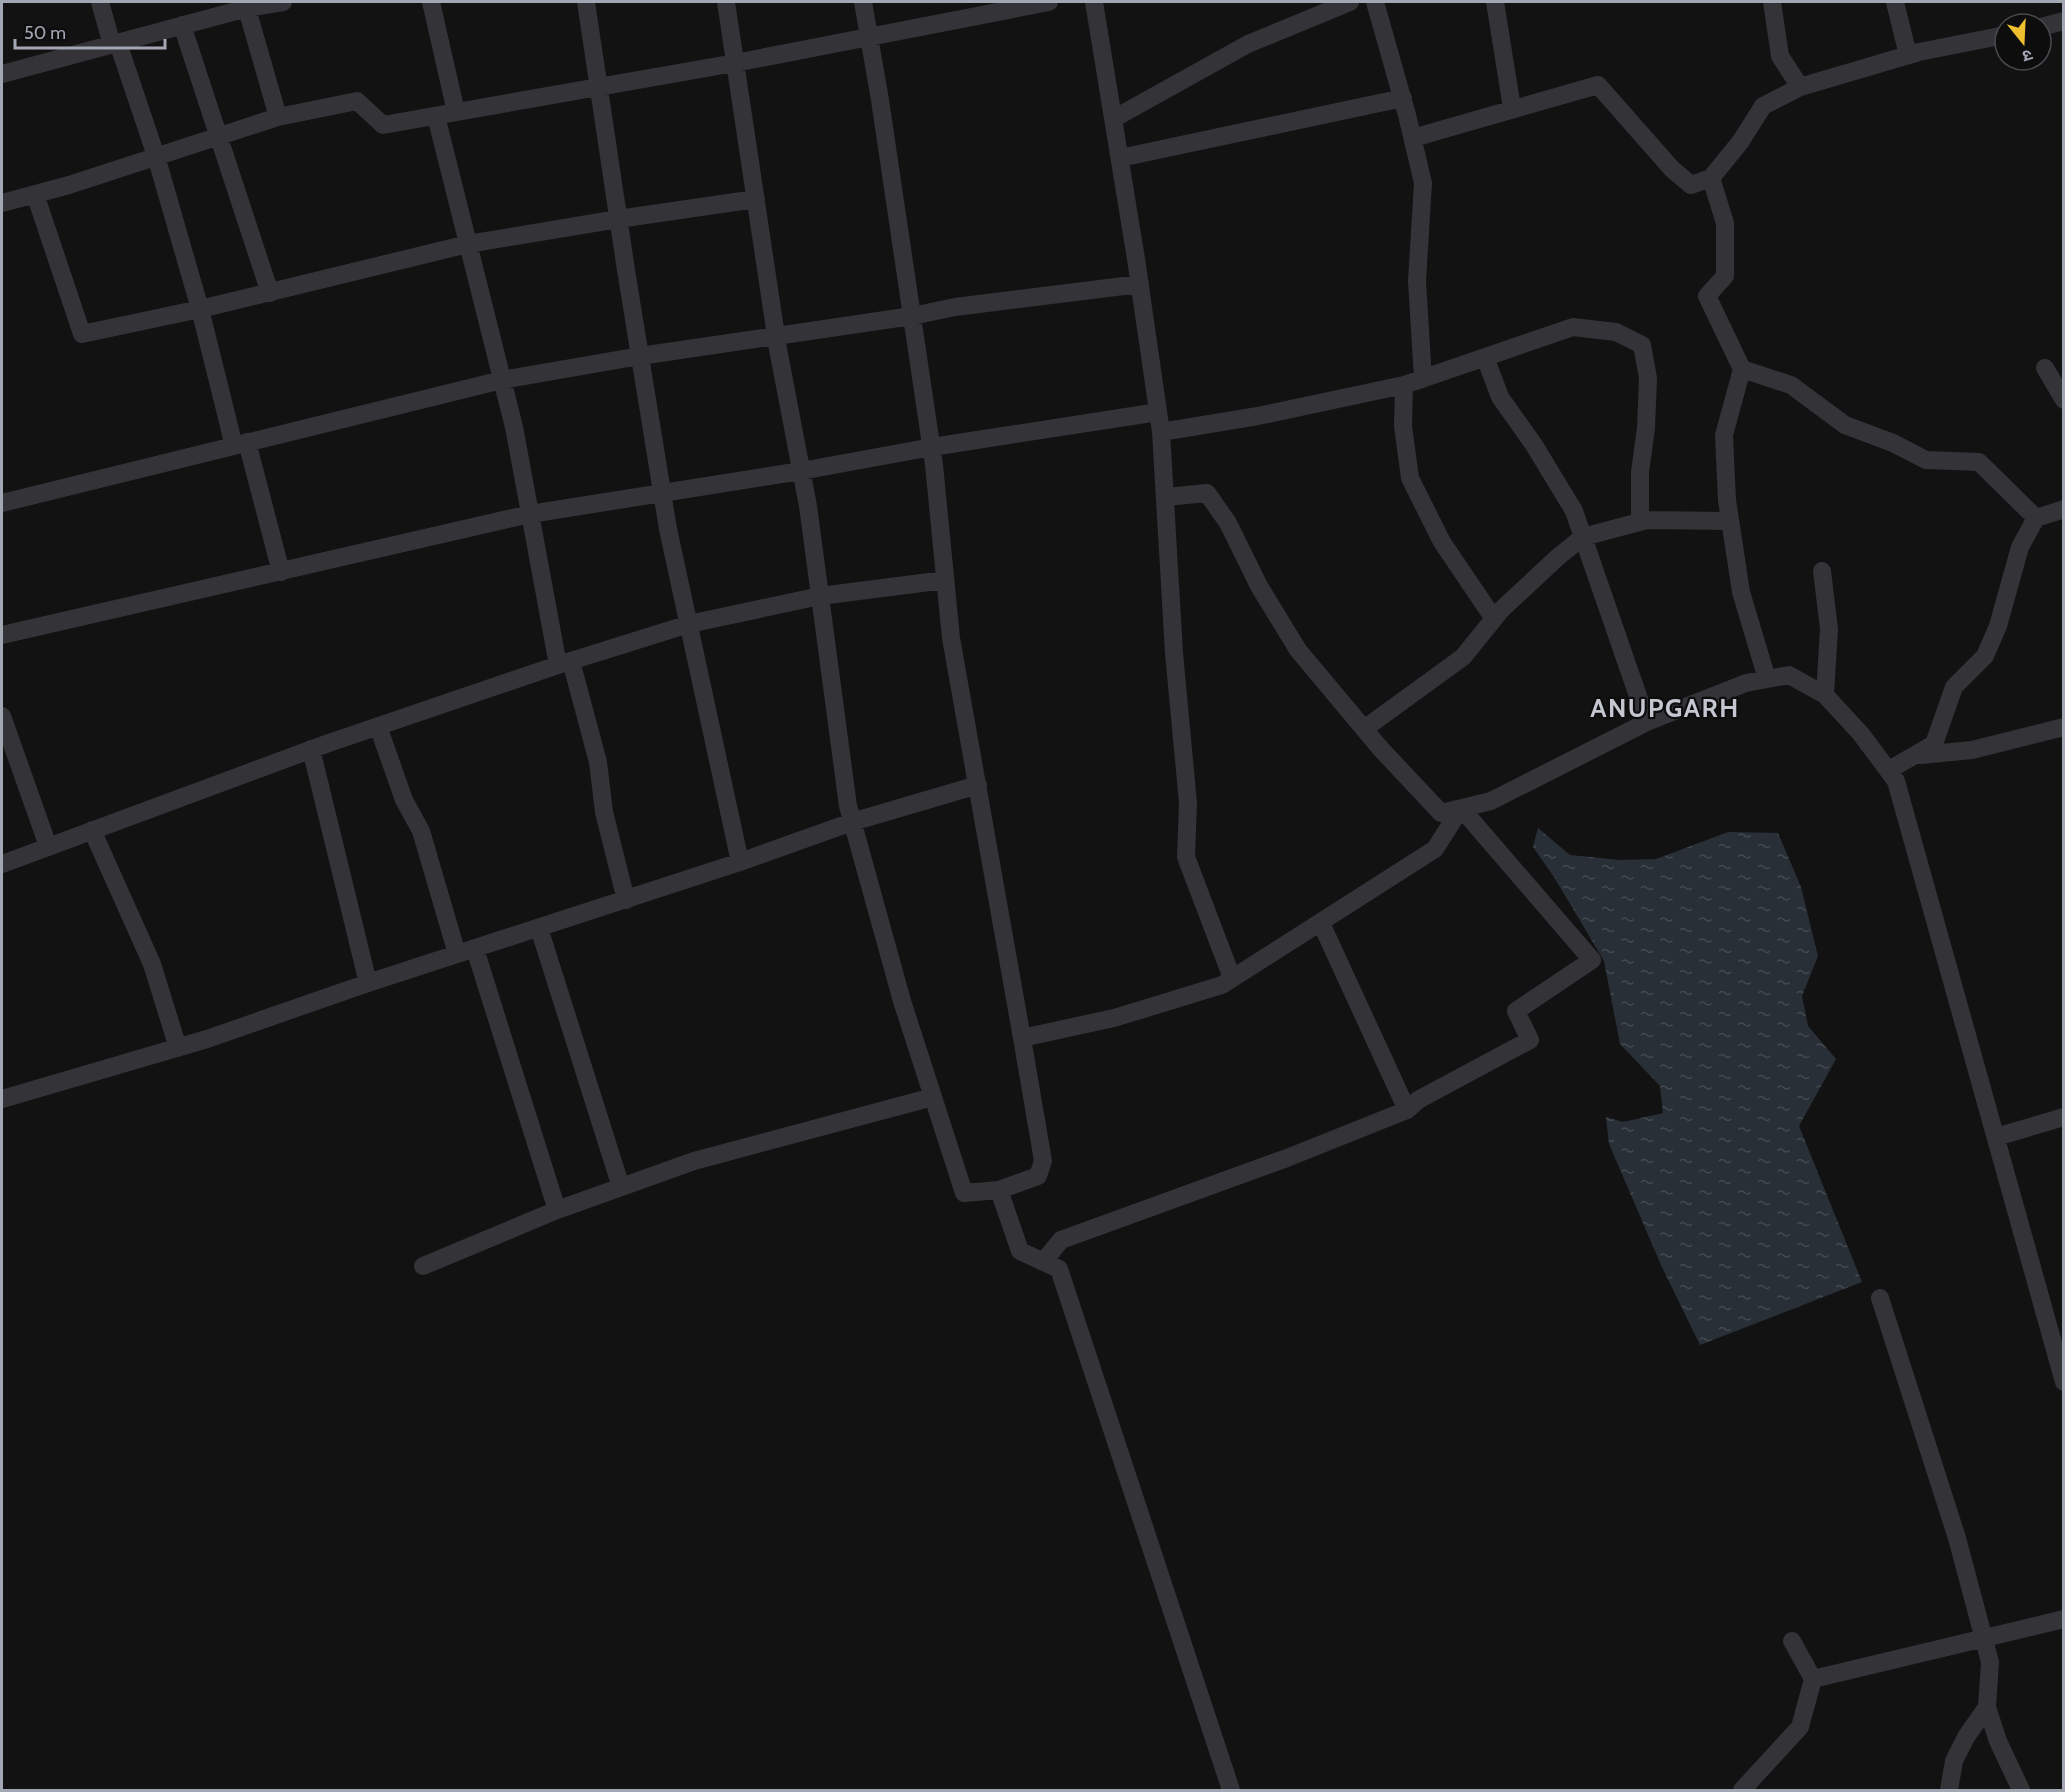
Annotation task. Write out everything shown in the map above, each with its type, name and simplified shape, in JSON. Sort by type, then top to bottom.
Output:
[{"type":"street","points":[[100,2],[156,156],[240,444],[281,572]]},
{"type":"street","points":[[2,74],[115,44],[246,5],[283,2]]},
{"type":"street","points":[[431,2],[456,112]]},
{"type":"street","points":[[586,2],[618,219],[663,494],[740,862]]},
{"type":"street","points":[[726,2],[776,334],[801,471],[820,596],[848,806],[902,1001],[964,1192],[999,1190],[1038,1176],[1043,1161],[951,638],[932,447],[863,2]]},
{"type":"street","points":[[2,203],[69,185],[278,117],[357,101],[383,125],[735,63],[1049,2]]},
{"type":"street","points":[[1094,2],[1140,284],[1161,432],[1174,653],[1188,803],[1186,857],[1232,978]]},
{"type":"street","points":[[1113,119],[1248,44],[1350,2]]},
{"type":"street","points":[[1375,2],[1403,98],[1423,183],[1417,281],[1423,379]]},
{"type":"street","points":[[1495,2],[1512,108]]},
{"type":"street","points":[[1772,2],[1780,56],[1800,87]]},
{"type":"street","points":[[1895,2],[1908,55]]},
{"type":"street","points":[[246,5],[278,117]]},
{"type":"street","points":[[182,25],[270,293]]},
{"type":"street","points":[[1413,138],[1598,85],[1672,169],[1690,185],[1711,178],[1741,141],[1763,106],[1800,87],[1908,55],[1993,37]]},
{"type":"street","points":[[1120,158],[1403,98]]},
{"type":"street","points":[[436,116],[514,427],[530,514],[565,663],[598,762],[604,812],[626,900]]},
{"type":"street","points":[[1711,178],[1725,224],[1725,276],[1707,296],[1742,369],[1724,435],[1730,521],[1741,592],[1767,679]]},
{"type":"street","points":[[35,194],[82,334],[270,293],[468,244],[756,199]]},
{"type":"street","points":[[2,503],[502,380],[776,334],[912,316],[956,307],[1140,284]]},
{"type":"street","points":[[1161,432],[1258,416],[1404,385],[1574,327],[1616,332],[1642,345],[1648,378],[1646,428],[1640,472],[1640,522]]},
{"type":"street","points":[[1485,357],[1500,397],[1534,445],[1574,511],[1647,722]]},
{"type":"street","points":[[2045,368],[2064,400]]},
{"type":"street","points":[[1742,369],[1791,385],[1845,425],[1893,443],[1926,460],[1980,462],[2036,518]]},
{"type":"street","points":[[1404,385],[1403,426],[1410,478],[1442,542],[1494,619]]},
{"type":"street","points":[[2,635],[530,514],[1158,412]]},
{"type":"street","points":[[1166,497],[1207,493],[1228,523],[1259,586],[1298,650],[1364,729],[1441,813],[1491,801],[1647,722],[1746,682],[1789,675],[1825,695],[1861,734],[1896,781],[2064,1382]]},
{"type":"street","points":[[1889,771],[1934,744],[1954,687],[1985,656],[1998,626],[2020,546],[2036,518],[2064,509]]},
{"type":"street","points":[[1364,729],[1463,657],[1494,619],[1559,556],[1583,537],[1647,520],[1730,521]]},
{"type":"street","points":[[1822,571],[1829,629],[1825,695]]},
{"type":"street","points":[[2,864],[311,749],[565,663],[689,624],[820,596],[945,580]]},
{"type":"street","points":[[2,716],[48,846]]},
{"type":"street","points":[[378,726],[404,801],[421,831],[466,952],[557,1210]]},
{"type":"street","points":[[1916,755],[1972,750],[2064,727]]},
{"type":"street","points":[[311,749],[368,983]]},
{"type":"street","points":[[2,1099],[178,1048],[368,983],[740,862],[852,822],[978,785]]},
{"type":"street","points":[[1022,1038],[1114,1018],[1222,985],[1435,849],[1461,808]]},
{"type":"street","points":[[1043,1262],[1061,1240],[1287,1158],[1407,1110],[1418,1100],[1530,1040],[1516,1011],[1592,960],[1461,808]]},
{"type":"street","points":[[92,830],[152,964],[178,1048]]},
{"type":"street","points":[[1321,923],[1407,1110]]},
{"type":"street","points":[[539,928],[621,1187]]},
{"type":"street","points":[[423,1266],[557,1210],[694,1161],[933,1098]]},
{"type":"street","points":[[1996,1137],[2064,1117]]},
{"type":"street","points":[[999,1190],[1020,1251],[1059,1269],[1231,1791]]},
{"type":"street","points":[[1880,1298],[1956,1538],[1984,1638],[1990,1662],[1987,1707],[1998,1741],[2021,1791]]},
{"type":"street","points":[[1813,1679],[2064,1618]]},
{"type":"street","points":[[1742,1791],[1800,1727],[1813,1679],[1792,1641]]},
{"type":"street","points":[[1949,1791],[1954,1761],[1966,1737],[1987,1707]]},
{"type":"water","points":[[1538,828],[1570,855],[1620,860],[1656,859],[1728,832],[1778,833],[1801,887],[1818,956],[1802,996],[1808,1026],[1836,1059],[1799,1126],[1862,1282],[1700,1345],[1661,1265],[1609,1144],[1606,1117],[1623,1122],[1663,1113],[1660,1086],[1620,1044],[1604,961],[1554,877],[1533,847]]},
{"type":"district","name":"ANUPGARH","points":[[1665,708]]}]
